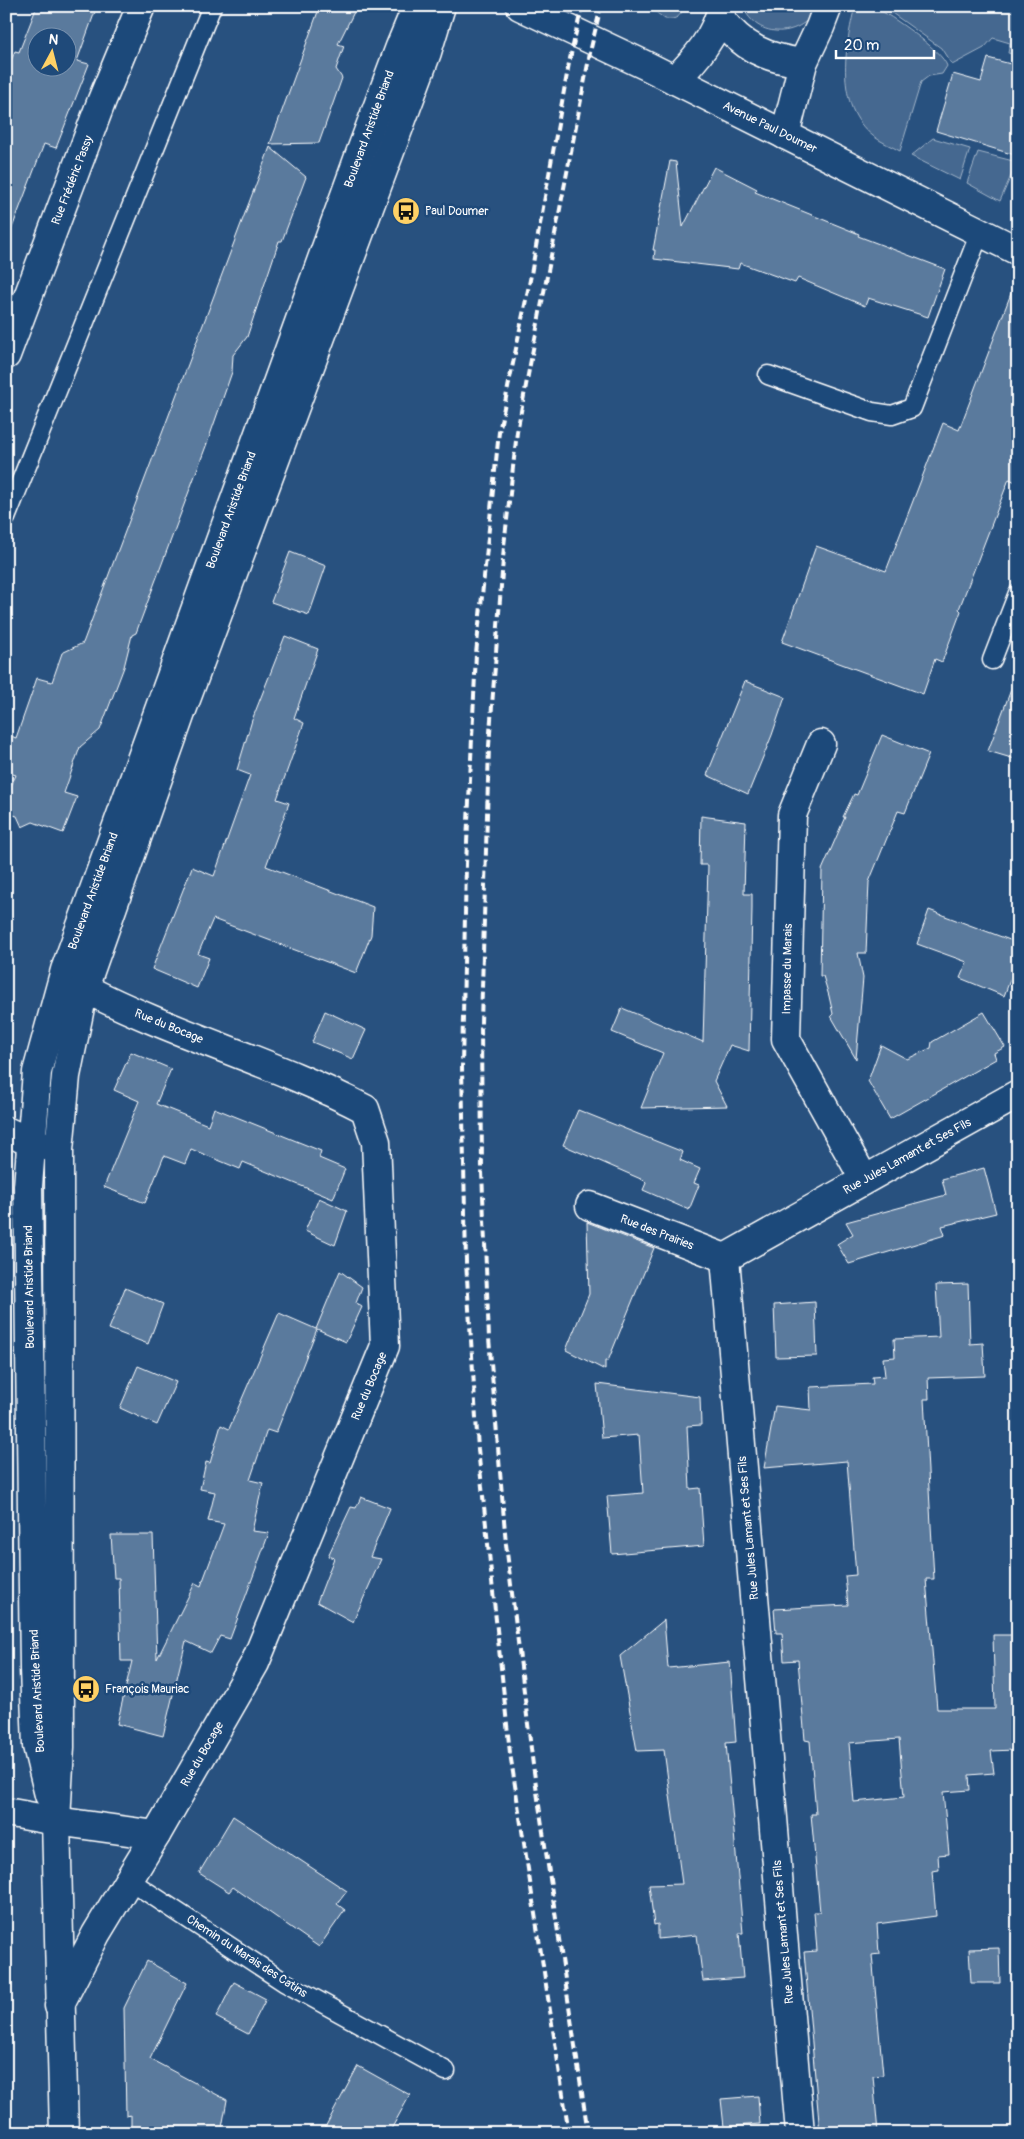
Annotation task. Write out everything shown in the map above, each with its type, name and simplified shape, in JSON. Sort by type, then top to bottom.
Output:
[{"type":"main road","name":"Rue Frédéric Passy","points":[[6,355],[102,100],[141,6]]},
{"type":"main road","name":"Boulevard Aristide Briand","points":[[56,1821],[36,1737],[28,1186],[37,1072],[65,970],[371,125],[417,6]]},
{"type":"main road","name":"Boulevard Aristide Briand","points":[[64,2133],[56,1821],[60,1747],[59,1150],[66,1076],[84,988],[182,710],[427,52],[441,6]]},
{"type":"main road","name":"Avenue Paul Doumer","points":[[520,6],[675,80],[1018,251]]},
{"type":"main road","points":[[785,135],[803,63],[828,6]]},
{"type":"main road","points":[[675,80],[700,53],[721,12]]},
{"type":"main road","points":[[721,12],[732,34],[749,46],[774,59],[803,63]]},
{"type":"main road","name":"Impasse du Marais","points":[[822,744],[792,815],[786,1039],[864,1179]]},
{"type":"main road","name":"Rue du Bocage","points":[[60,2006],[96,1934],[156,1835],[255,1663],[385,1346],[376,1142],[365,1110],[324,1088],[118,1006],[84,988]]},
{"type":"main road","name":"Rue Jules Lamant et Ses Fils","points":[[800,2133],[725,1258],[1018,1094]]},
{"type":"main road","points":[[6,1131],[30,1142],[59,1150]]},
{"type":"main road","name":"Rue des Prairies","points":[[590,1206],[725,1258]]},
{"type":"main road","points":[[6,1812],[156,1835]]},
{"type":"lane","points":[[6,518],[212,6]]},
{"type":"lane","points":[[768,375],[872,412],[892,415],[912,408],[980,232]]},
{"type":"lane","points":[[992,660],[1018,592]]},
{"type":"lane","name":"Chemin du Marais des Catins","points":[[129,1880],[284,1982],[446,2071]]},
{"type":"shaded area","points":[[668,6],[684,6],[680,15],[672,19],[665,19],[653,10],[667,11]]},
{"type":"shaded area","points":[[743,6],[818,6],[811,17],[802,24],[780,31],[768,30],[758,25],[749,17]]},
{"type":"shaded area","points":[[855,6],[874,7],[891,17],[926,42],[943,59],[947,66],[942,74],[929,76],[921,82],[900,151],[873,136],[852,109],[846,75],[846,57]]},
{"type":"shaded area","points":[[882,6],[1018,6],[1018,55],[1008,53],[1010,43],[993,38],[984,48],[952,65],[941,48]]},
{"type":"shaded area","points":[[933,138],[970,149],[960,180],[911,156]]},
{"type":"shaded area","points":[[978,152],[1017,162],[1000,201],[967,183]]},
{"type":"building","points":[[37,6],[97,6],[78,58],[78,28],[28,28]]},
{"type":"building","points":[[320,6],[357,6],[338,44],[344,46],[336,69],[342,78],[319,143],[270,144]]},
{"type":"building","points":[[28,29],[28,78],[78,78],[78,61],[89,64],[56,148],[44,144],[9,236],[6,236],[6,72],[15,51],[19,52]]},
{"type":"building","points":[[988,58],[1018,66],[1018,156],[936,131],[953,74],[981,82]]},
{"type":"building","points":[[270,147],[306,177],[282,241],[279,241],[247,337],[233,355],[232,372],[209,438],[136,633],[132,635],[124,667],[100,730],[80,747],[64,793],[77,797],[63,833],[33,822],[22,827],[17,816],[6,813],[6,797],[16,775],[6,772],[6,751],[11,736],[16,738],[37,678],[52,682],[62,653],[83,643]]},
{"type":"building","points":[[670,161],[676,162],[683,227],[714,167],[757,189],[755,192],[859,234],[858,236],[945,269],[928,317],[868,298],[865,306],[798,278],[795,283],[740,263],[738,269],[654,259],[655,250],[653,250]]},
{"type":"building","points":[[1015,283],[1018,283],[1018,483],[1009,479],[959,609],[961,611],[942,662],[935,659],[923,694],[782,642],[816,546],[886,571],[943,423],[959,430]]},
{"type":"building","points":[[290,552],[326,566],[309,615],[271,602]]},
{"type":"building","points":[[285,636],[318,649],[294,718],[304,723],[277,799],[289,803],[266,866],[373,907],[371,935],[356,973],[213,919],[198,954],[209,958],[197,988],[152,969],[192,867],[214,876],[250,775],[237,770],[252,720]]},
{"type":"building","points":[[1015,679],[1018,680],[1018,760],[988,751]]},
{"type":"building","points":[[745,681],[785,697],[748,794],[707,775]]},
{"type":"building","points":[[882,735],[929,754],[905,813],[898,811],[869,882],[866,953],[858,953],[863,978],[856,1059],[831,1016],[833,1014],[829,996],[823,976],[820,976],[822,870],[845,817],[843,817],[854,794],[857,795]]},
{"type":"building","points":[[701,816],[746,822],[744,894],[752,894],[749,1051],[730,1045],[714,1081],[727,1106],[641,1108],[663,1053],[612,1032],[622,1008],[703,1042],[708,865],[700,865]]},
{"type":"building","points":[[929,910],[1018,943],[1018,959],[1004,996],[960,978],[967,962],[917,944]]},
{"type":"building","points":[[325,1011],[366,1030],[353,1059],[312,1042]]},
{"type":"building","points":[[984,1012],[1005,1047],[994,1053],[996,1059],[890,1119],[868,1081],[881,1045],[907,1059],[931,1048],[932,1042]]},
{"type":"building","points":[[131,1052],[171,1069],[156,1104],[208,1125],[214,1108],[321,1151],[319,1158],[345,1169],[333,1199],[243,1162],[240,1169],[191,1149],[185,1164],[164,1156],[145,1203],[104,1187],[139,1101],[114,1090]]},
{"type":"building","points":[[578,1110],[683,1152],[680,1160],[700,1169],[694,1183],[699,1185],[689,1210],[643,1190],[646,1183],[643,1180],[563,1145]]},
{"type":"building","points":[[984,1168],[996,1213],[942,1226],[945,1235],[849,1264],[837,1244],[853,1234],[846,1222],[946,1195],[942,1179]]},
{"type":"building","points":[[319,1198],[347,1211],[335,1245],[305,1231]]},
{"type":"building","points":[[587,1222],[654,1248],[608,1361],[605,1361],[605,1370],[566,1350],[589,1294]]},
{"type":"building","points":[[340,1271],[362,1287],[356,1303],[362,1307],[346,1342],[317,1329],[276,1433],[267,1430],[250,1480],[263,1483],[252,1531],[269,1533],[230,1639],[220,1636],[211,1653],[186,1641],[163,1736],[117,1724],[132,1661],[121,1661],[119,1578],[114,1578],[111,1535],[153,1535],[157,1659],[195,1583],[201,1586],[224,1524],[208,1521],[215,1492],[200,1489],[206,1462],[210,1463],[221,1425],[229,1429],[279,1313],[316,1329]]},
{"type":"building","points":[[968,1284],[970,1344],[983,1343],[985,1376],[928,1378],[929,1399],[924,1399],[934,1579],[926,1579],[937,1709],[995,1709],[993,1635],[1018,1635],[1018,1742],[1014,1742],[1014,1750],[991,1751],[994,1773],[969,1775],[970,1790],[943,1792],[949,1854],[938,1855],[939,1870],[932,1871],[936,1916],[877,1924],[879,1954],[872,1955],[883,2075],[873,2076],[878,2133],[820,2133],[804,1952],[817,1951],[814,1912],[820,1912],[811,1814],[816,1814],[810,1741],[805,1740],[798,1660],[784,1661],[782,1633],[776,1633],[774,1609],[848,1605],[845,1576],[856,1575],[847,1461],[764,1468],[775,1406],[811,1410],[810,1387],[873,1384],[872,1377],[885,1376],[883,1358],[895,1357],[894,1339],[939,1337],[936,1285]],"holes":[[[899,1739],[904,1797],[854,1802],[849,1743]]]},
{"type":"building","points":[[125,1288],[163,1304],[148,1344],[109,1329]]},
{"type":"building","points":[[815,1302],[817,1356],[776,1357],[774,1305]]},
{"type":"building","points":[[138,1366],[176,1382],[157,1425],[120,1408]]},
{"type":"building","points":[[597,1384],[700,1397],[701,1425],[687,1426],[690,1489],[700,1488],[704,1546],[612,1554],[607,1496],[643,1493],[639,1435],[602,1438]]},
{"type":"building","points":[[361,1497],[390,1508],[370,1557],[381,1559],[353,1622],[317,1602],[334,1558],[328,1556],[351,1507],[356,1508]]},
{"type":"building","points":[[664,1620],[668,1668],[730,1662],[736,1742],[726,1743],[743,1933],[739,1933],[743,1978],[703,1981],[697,1935],[658,1939],[658,1924],[654,1925],[649,1885],[682,1884],[664,1750],[637,1751],[620,1656]]},
{"type":"building","points":[[233,1816],[347,1891],[337,1904],[345,1910],[319,1947],[233,1887],[229,1892],[199,1873]]},
{"type":"building","points":[[999,1948],[1000,1983],[971,1983],[969,1949]]},
{"type":"building","points":[[147,1961],[187,1983],[150,2059],[227,2100],[221,2133],[131,2133],[131,2115],[126,2116],[124,2008]]},
{"type":"building","points":[[234,1982],[266,1999],[248,2034],[216,2017]]},
{"type":"building","points":[[358,2066],[410,2095],[389,2133],[322,2133]]},
{"type":"building","points":[[758,2096],[760,2124],[724,2127],[721,2099]]},
{"type":"railway","points":[[569,2133],[510,1753],[478,1449],[466,1262],[462,1067],[466,864],[476,654],[499,432],[530,280],[569,63],[582,6]]},
{"type":"railway","points":[[588,2133],[533,1765],[506,1544],[489,1338],[482,1172],[481,1023],[489,746],[504,546],[517,432],[591,48],[601,6]]},
{"type":"place","name":"Paul Doumer","points":[[406,211]]},
{"type":"place","name":"François Mauriac","points":[[86,1689]]}]
